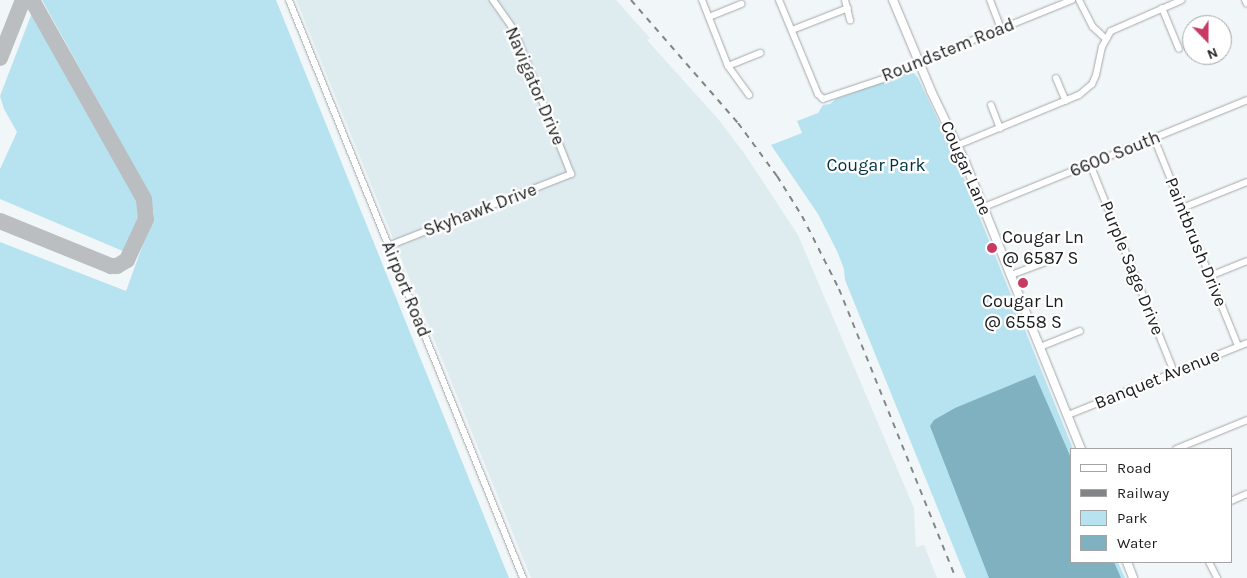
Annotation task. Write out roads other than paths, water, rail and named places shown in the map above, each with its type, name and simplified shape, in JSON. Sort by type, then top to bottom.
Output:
[{"type":"main road","name":"Cougar Lane","points":[[894,0],[919,63],[958,145],[1081,448]]},
{"type":"main road","points":[[1127,563],[1133,578]]},
{"type":"street","name":"Airport Road","points":[[289,0],[523,578]]},
{"type":"street","name":"Navigator Drive","points":[[492,0],[514,30],[571,174]]},
{"type":"street","points":[[702,0],[728,66],[749,95]]},
{"type":"street","points":[[779,0],[792,30],[848,8]]},
{"type":"street","points":[[845,0],[850,20]]},
{"type":"street","points":[[990,0],[1001,28]]},
{"type":"street","name":"Roundstem Road","points":[[792,30],[818,94],[823,99],[886,78],[1001,28],[1072,0]]},
{"type":"street","points":[[1079,0],[1092,27],[1105,38]]},
{"type":"street","points":[[958,145],[1079,95],[1092,84],[1105,38],[1120,26],[1182,0]]},
{"type":"street","points":[[1245,0],[1247,4]]},
{"type":"street","points":[[709,17],[741,4]]},
{"type":"street","points":[[1162,8],[1178,49]]},
{"type":"street","points":[[728,66],[760,52]]},
{"type":"street","points":[[1056,78],[1066,101]]},
{"type":"street","name":"6600 South","points":[[984,208],[1247,100]]},
{"type":"street","points":[[991,105],[1000,128]]},
{"type":"street","name":"Paintbrush Drive","points":[[1154,138],[1238,346]]},
{"type":"street","name":"Purple Sage Drive","points":[[1090,164],[1174,372]]},
{"type":"street","name":"Skyhawk Drive","points":[[388,246],[571,174]]},
{"type":"street","points":[[1182,208],[1247,182]]},
{"type":"street","points":[[1011,275],[1051,260]]},
{"type":"street","points":[[1210,276],[1247,262]]},
{"type":"street","points":[[1040,347],[1080,331]]},
{"type":"street","name":"Banquet Avenue","points":[[1068,415],[1247,343]]},
{"type":"street","points":[[1178,448],[1247,420]]},
{"type":"street","points":[[1232,500],[1247,494]]},
{"type":"street","points":[[1210,563],[1217,578]]},
{"type":"water","points":[[1035,375],[1070,456],[1070,563],[1114,563],[1121,578],[989,578],[930,426],[934,420],[955,408]]},
{"type":"railway","points":[[631,0],[738,123],[777,176],[802,216],[839,289],[956,578]]},
{"type":"place","name":"Cougar Ln @ 6587 S","points":[[992,248]]},
{"type":"place","name":"Cougar Ln @ 6558 S","points":[[1023,283]]},
{"type":"park label","name":"Cougar Park","points":[[876,165]]}]
